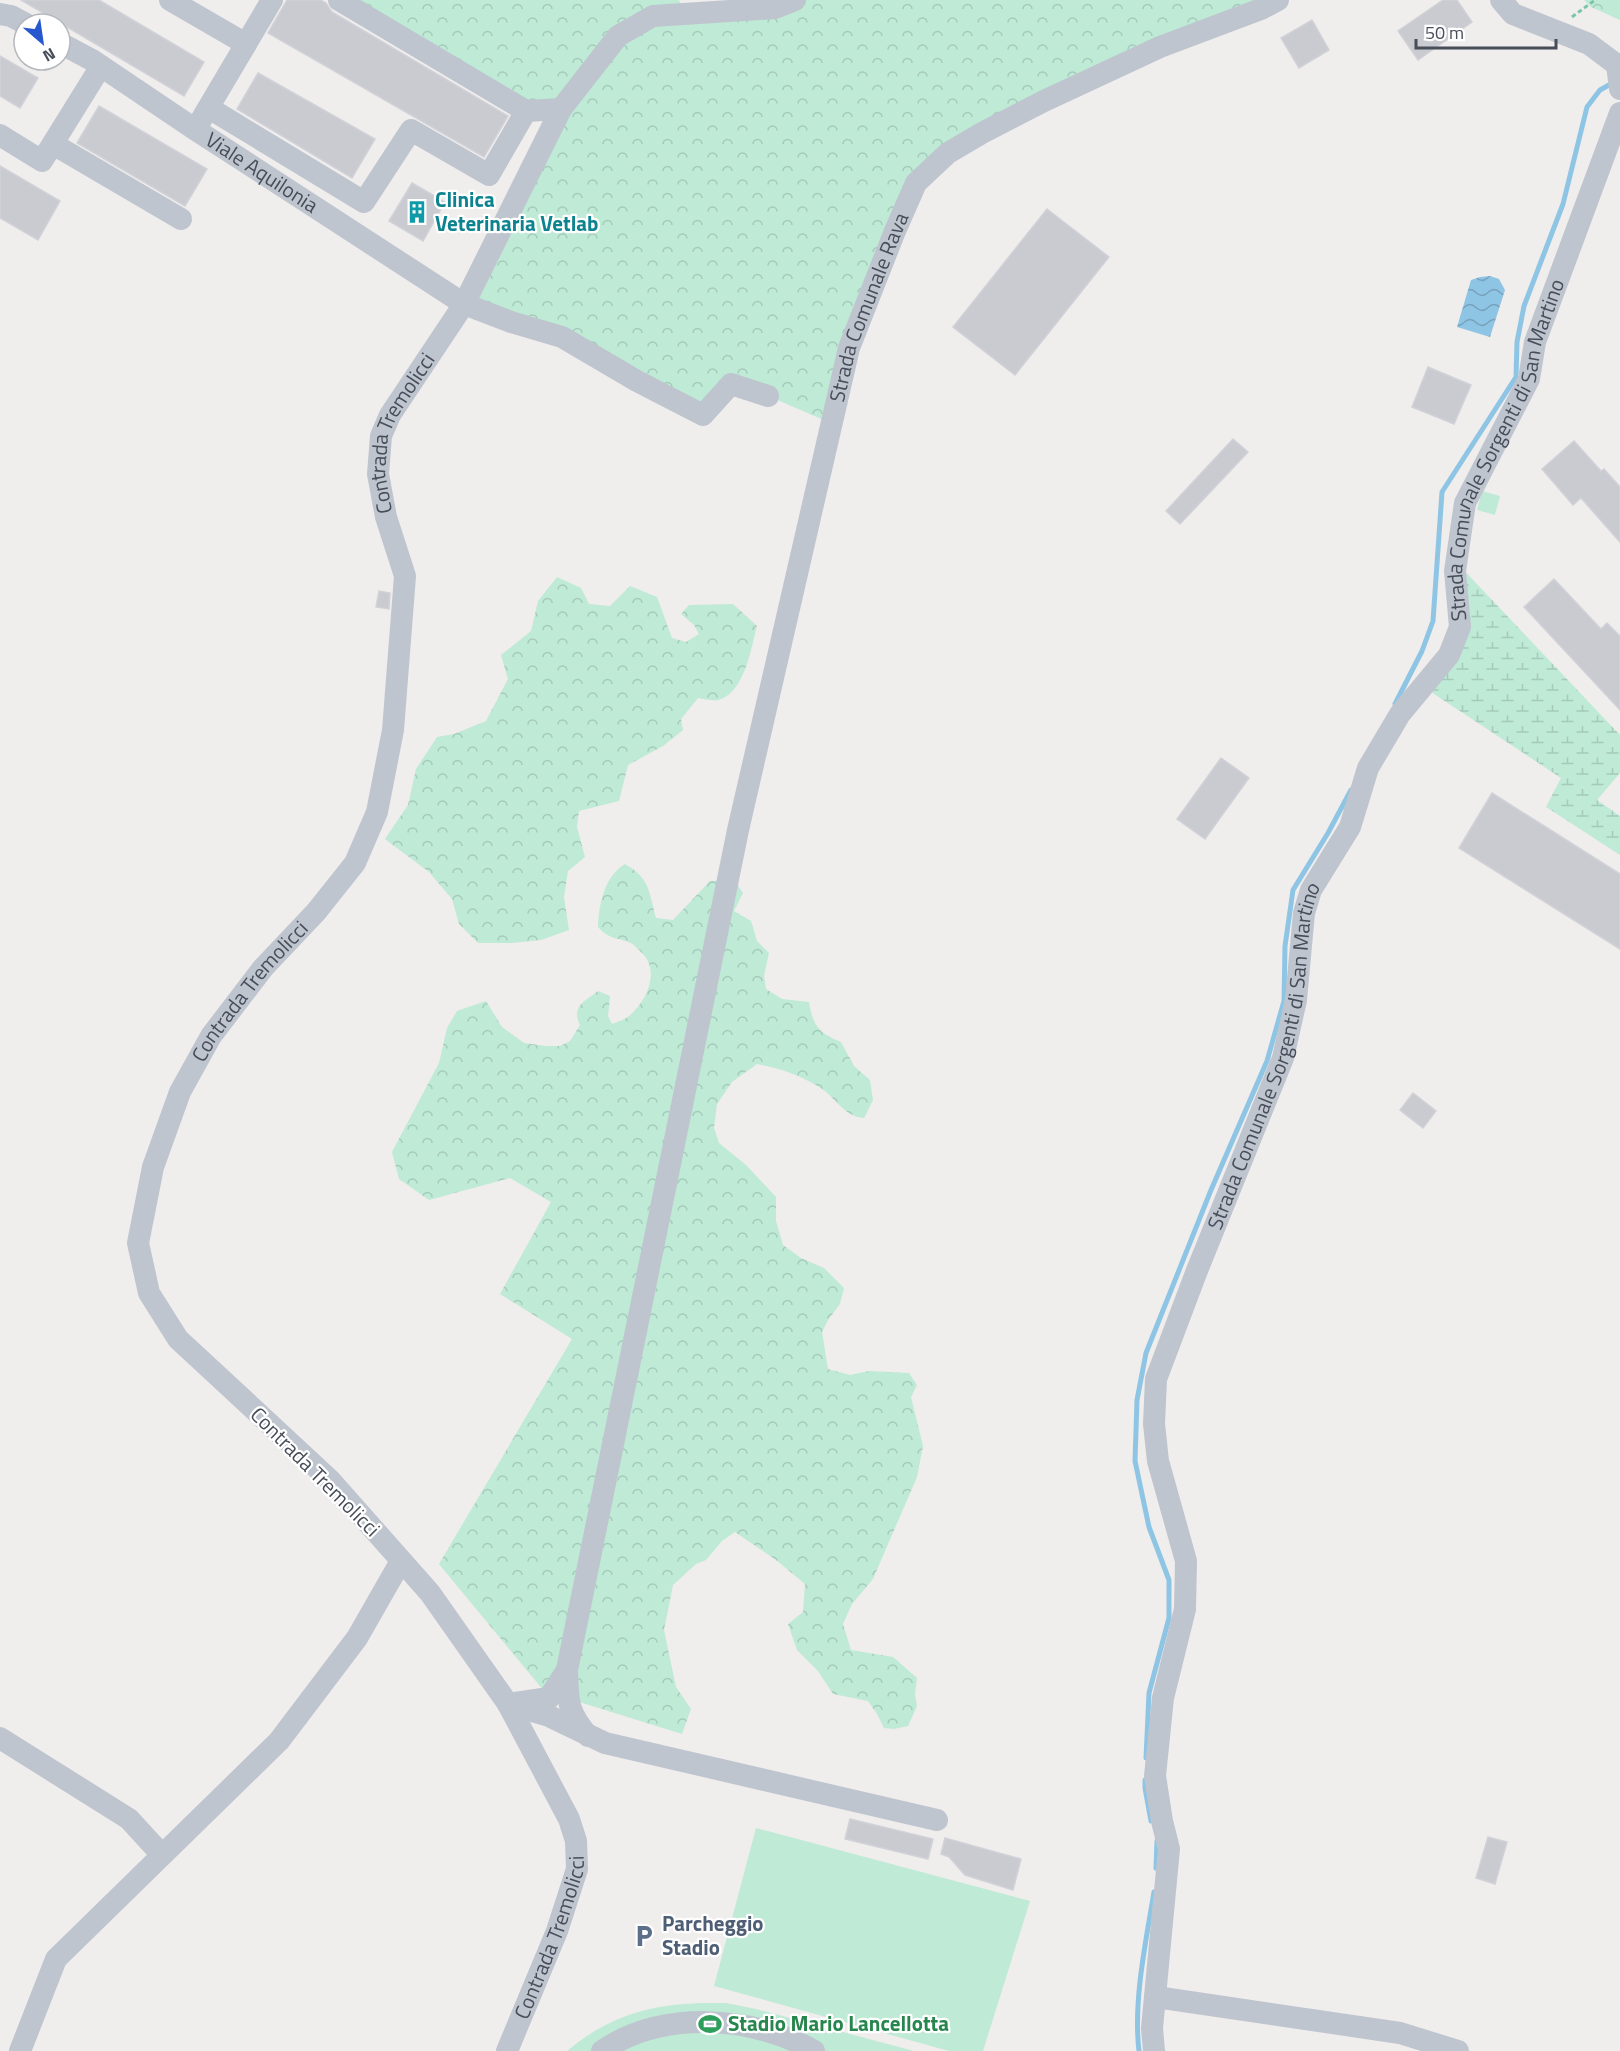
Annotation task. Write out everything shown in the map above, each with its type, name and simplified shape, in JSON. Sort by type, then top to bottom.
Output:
[{"type":"street","points":[[170,0],[196,6],[246,44]]},
{"type":"street","points":[[196,130],[272,0]]},
{"type":"street","name":"Contrada Tremolicci","points":[[512,2049],[557,1931],[577,1869],[576,1841],[569,1818],[508,1704],[430,1593],[330,1480],[178,1339],[149,1293],[138,1244],[153,1167],[180,1092],[211,1036],[263,968],[316,912],[355,863],[377,812],[393,730],[405,576],[386,517],[378,474],[381,436],[390,415],[464,304],[561,109],[618,36],[653,16],[775,8],[795,0]]},
{"type":"street","name":"Strada Comunale Rava","points":[[555,1709],[567,1670],[738,830],[849,348],[895,231],[916,183],[948,153],[1044,101],[1160,47],[1261,9],[1278,0]]},
{"type":"street","points":[[1501,0],[1513,14],[1589,44],[1617,65],[1620,89]]},
{"type":"street","points":[[347,2],[526,111],[561,109]]},
{"type":"street","name":"Viale Aquilonia","points":[[72,50],[101,66],[464,304],[511,322],[562,337],[637,381],[703,415],[731,384],[768,396]]},
{"type":"street","points":[[0,135],[42,161],[101,66]]},
{"type":"street","points":[[209,108],[363,202],[411,130],[489,175],[526,111]]},
{"type":"street","name":"Strada Comunale Sorgenti di San Martino","points":[[1154,2051],[1152,2028],[1169,1849],[1155,1776],[1163,1698],[1185,1609],[1186,1561],[1158,1461],[1154,1424],[1156,1379],[1196,1273],[1283,1058],[1296,1000],[1304,913],[1311,890],[1350,827],[1368,768],[1400,714],[1449,654],[1460,627],[1455,571],[1465,503],[1528,379],[1534,342],[1620,113]]},
{"type":"street","points":[[53,144],[181,219]]},
{"type":"street","points":[[20,2051],[56,1959],[286,1733],[357,1638],[401,1561]]},
{"type":"street","points":[[508,1704],[555,1709],[588,1736],[605,1743],[937,1820]]},
{"type":"street","points":[[0,1738],[129,1819],[162,1855]]},
{"type":"street","points":[[1156,1997],[1400,2033],[1458,2051]]},
{"type":"street","points":[[602,2051],[633,2034],[663,2026],[724,2023],[776,2033],[814,2051]]},
{"type":"green space","points":[[353,0],[679,0],[686,14],[795,0],[1278,0],[1044,101],[916,183],[833,424],[768,396],[731,384],[703,415],[637,381],[464,304],[561,109],[526,111]]},
{"type":"green space","points":[[1584,0],[1620,0],[1620,20],[1591,7]]},
{"type":"green space","points":[[1482,491],[1500,496],[1495,515],[1477,510]]},
{"type":"green space","points":[[1456,562],[1620,735],[1620,773],[1597,800],[1620,816],[1620,855],[1546,807],[1561,778],[1422,686],[1449,655]]},
{"type":"green space","points":[[557,577],[581,588],[589,604],[610,606],[630,586],[657,597],[672,638],[686,642],[699,634],[694,625],[681,614],[689,605],[733,604],[757,626],[746,667],[736,687],[721,699],[698,698],[681,719],[683,730],[663,746],[628,765],[619,801],[579,811],[577,827],[585,857],[568,871],[564,897],[569,930],[541,940],[478,943],[459,924],[452,899],[429,872],[385,839],[408,805],[416,769],[437,737],[454,734],[486,721],[508,679],[501,655],[531,631],[538,601]]},
{"type":"green space","points":[[625,864],[644,880],[650,893],[656,918],[673,920],[710,881],[734,880],[743,893],[734,911],[751,921],[757,941],[769,953],[764,976],[766,989],[782,999],[809,1002],[818,1028],[841,1042],[854,1066],[870,1080],[873,1100],[864,1118],[851,1114],[825,1091],[804,1079],[757,1064],[732,1082],[717,1104],[714,1128],[719,1143],[746,1165],[776,1197],[776,1221],[783,1245],[801,1258],[824,1268],[844,1288],[840,1304],[822,1332],[828,1369],[850,1375],[869,1371],[909,1373],[917,1385],[911,1397],[923,1446],[917,1477],[873,1579],[852,1604],[843,1624],[851,1650],[893,1657],[917,1678],[915,1694],[917,1706],[908,1726],[894,1729],[884,1728],[868,1701],[833,1694],[818,1671],[797,1650],[788,1624],[803,1612],[805,1584],[776,1560],[735,1532],[722,1541],[706,1560],[696,1564],[673,1585],[664,1630],[676,1687],[691,1709],[682,1734],[544,1691],[439,1564],[572,1339],[500,1294],[551,1202],[510,1178],[429,1200],[399,1179],[392,1152],[439,1063],[447,1028],[457,1011],[486,1001],[502,1027],[524,1043],[560,1046],[570,1041],[580,1025],[577,1013],[580,1005],[598,991],[610,996],[608,1016],[612,1024],[636,1010],[646,994],[651,976],[647,959],[631,943],[610,936],[598,927],[601,900],[607,884],[618,869]]},
{"type":"green space","points":[[756,1828],[1030,1901],[983,2051],[949,2051],[714,1986]]},
{"type":"green space","name":"Stadio Mario Lancellotta","points":[[726,2003],[756,2009],[914,2051],[567,2051],[598,2029],[630,2015],[664,2006]]},
{"type":"water","points":[[1490,276],[1499,279],[1505,290],[1490,337],[1457,327],[1471,280]]},
{"type":"building","points":[[21,0],[99,0],[204,62],[184,96],[72,30],[72,12],[41,12]]},
{"type":"building","points":[[287,0],[321,0],[332,12],[508,116],[484,157],[268,33]]},
{"type":"building","points":[[1443,0],[1457,0],[1472,22],[1418,60],[1398,31]]},
{"type":"building","points":[[1312,20],[1329,50],[1299,68],[1281,38]]},
{"type":"building","points":[[0,56],[12,63],[12,72],[28,72],[38,78],[20,108],[0,96]]},
{"type":"building","points":[[258,73],[375,139],[352,178],[237,109]]},
{"type":"building","points":[[99,106],[207,169],[185,206],[77,143]]},
{"type":"building","points":[[0,166],[60,201],[38,240],[0,218]]},
{"type":"building","name":"Clinica Veterinaria Vetlab","points":[[412,183],[445,202],[423,241],[389,221]]},
{"type":"building","points":[[1047,209],[1109,257],[1015,375],[953,327]]},
{"type":"building","points":[[1428,367],[1471,385],[1454,424],[1412,407]]},
{"type":"building","points":[[1233,439],[1248,452],[1180,524],[1166,511]]},
{"type":"building","points":[[1574,441],[1601,471],[1604,469],[1620,487],[1620,542],[1581,498],[1573,505],[1542,469]]},
{"type":"building","points":[[1554,579],[1601,629],[1607,623],[1620,636],[1620,710],[1524,607]]},
{"type":"building","points":[[379,591],[390,593],[389,609],[376,607]]},
{"type":"building","points":[[1221,758],[1249,778],[1205,839],[1177,819]]},
{"type":"building","points":[[1492,793],[1620,874],[1620,949],[1459,848]]},
{"type":"building","points":[[1413,1093],[1436,1111],[1423,1128],[1400,1110]]},
{"type":"building","points":[[850,1819],[933,1839],[928,1859],[845,1839]]},
{"type":"building","points":[[1488,1837],[1507,1842],[1495,1884],[1476,1878]]},
{"type":"building","points":[[945,1838],[1021,1859],[1013,1890],[965,1875],[949,1857],[941,1854]]},
{"type":"waterway","points":[[1395,704],[1422,651],[1433,621],[1442,492],[1516,377],[1517,342],[1524,306],[1563,204],[1587,107],[1600,90],[1609,85]]},
{"type":"waterway","points":[[1146,1758],[1149,1693],[1169,1618],[1169,1580],[1149,1527],[1135,1461],[1137,1400],[1146,1353],[1211,1190],[1267,1061],[1284,1001],[1285,946],[1293,890],[1351,790]]},
{"type":"waterway","points":[[1145,1780],[1151,1821]]},
{"type":"waterway","points":[[1156,1868],[1157,1841]]},
{"type":"waterway","points":[[1139,2051],[1139,1992],[1154,1892]]},
{"type":"place","name":"Clinica Veterinaria Vetlab","points":[[417,212]]},
{"type":"place","name":"Parcheggio Stadio","points":[[644,1936]]},
{"type":"place","name":"Stadio Mario Lancellotta","points":[[710,2024]]}]
